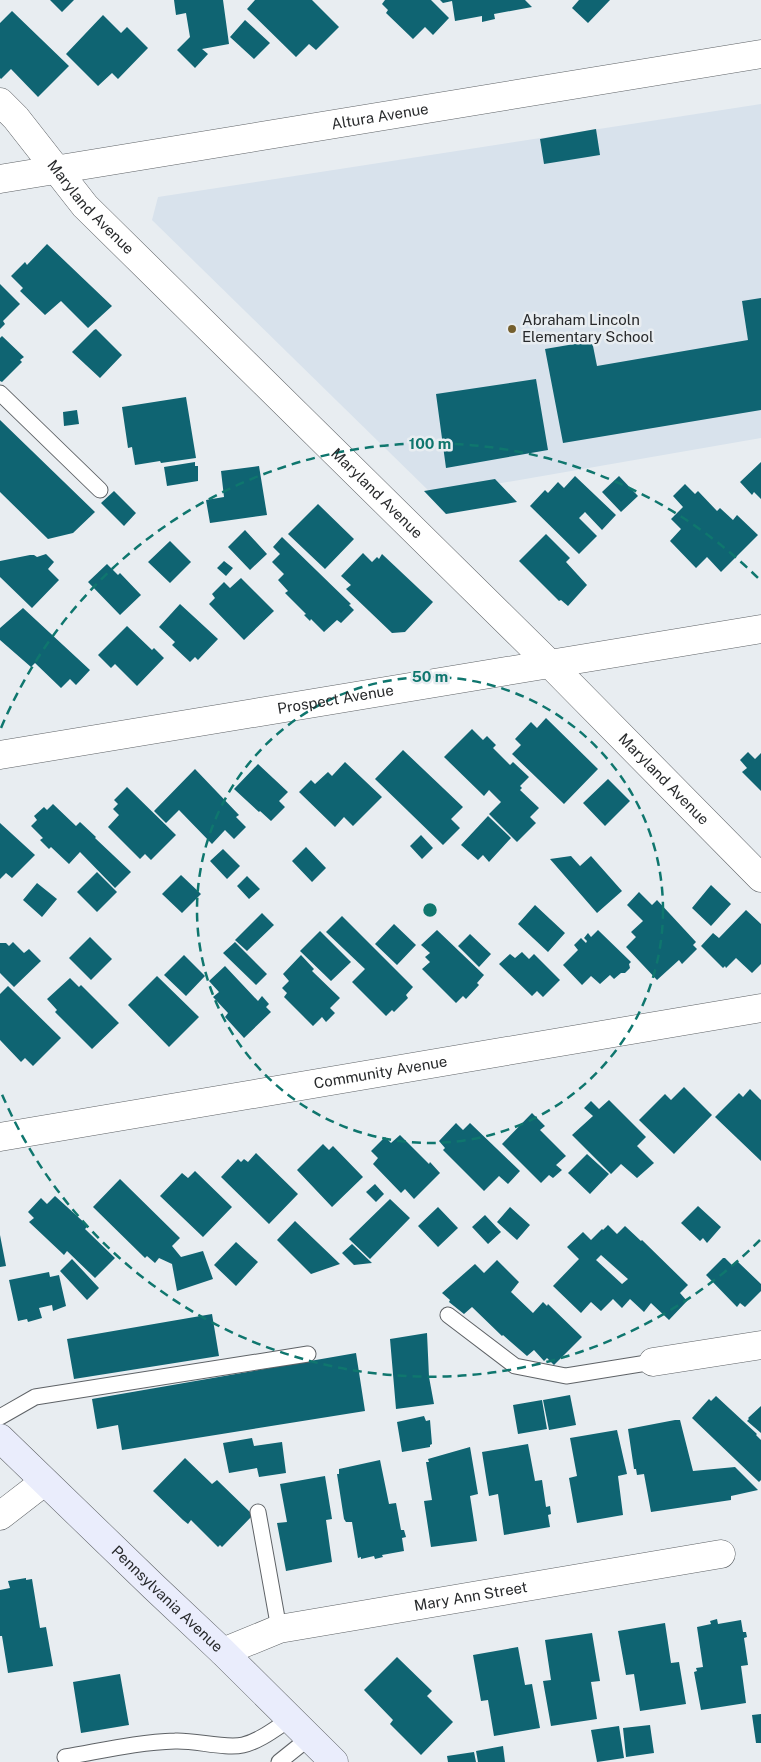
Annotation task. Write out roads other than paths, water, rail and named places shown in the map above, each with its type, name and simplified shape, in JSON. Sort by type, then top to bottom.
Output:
[{"type":"main road","name":"Pennsylvania Avenue","points":[[0,1438],[223,1652],[334,1762]]},
{"type":"street","name":"Altura Avenue","points":[[0,179],[761,54]]},
{"type":"street","name":"Maryland Avenue","points":[[0,102],[16,118],[85,206],[551,665],[761,878]]},
{"type":"street","name":"Prospect Avenue","points":[[0,756],[761,629]]},
{"type":"street","name":"Community Avenue","points":[[0,1137],[761,1008]]},
{"type":"street","points":[[652,1362],[761,1345]]},
{"type":"street","points":[[0,1516],[44,1482]]},
{"type":"street","name":"Mary Ann Street","points":[[223,1652],[279,1629],[721,1554]]},
{"type":"lane","points":[[0,393],[100,490]]},
{"type":"lane","points":[[448,1315],[515,1366],[566,1376],[652,1362]]},
{"type":"lane","points":[[0,1417],[35,1398],[308,1354]]},
{"type":"lane","points":[[258,1512],[279,1629]]},
{"type":"lane","points":[[65,1757],[158,1741],[188,1741],[232,1746],[243,1745],[258,1739],[290,1719]]},
{"type":"lane","points":[[279,1762],[309,1738]]},
{"type":"place","name":"Abraham Lincoln Elementary School","points":[[512,329]]}]
